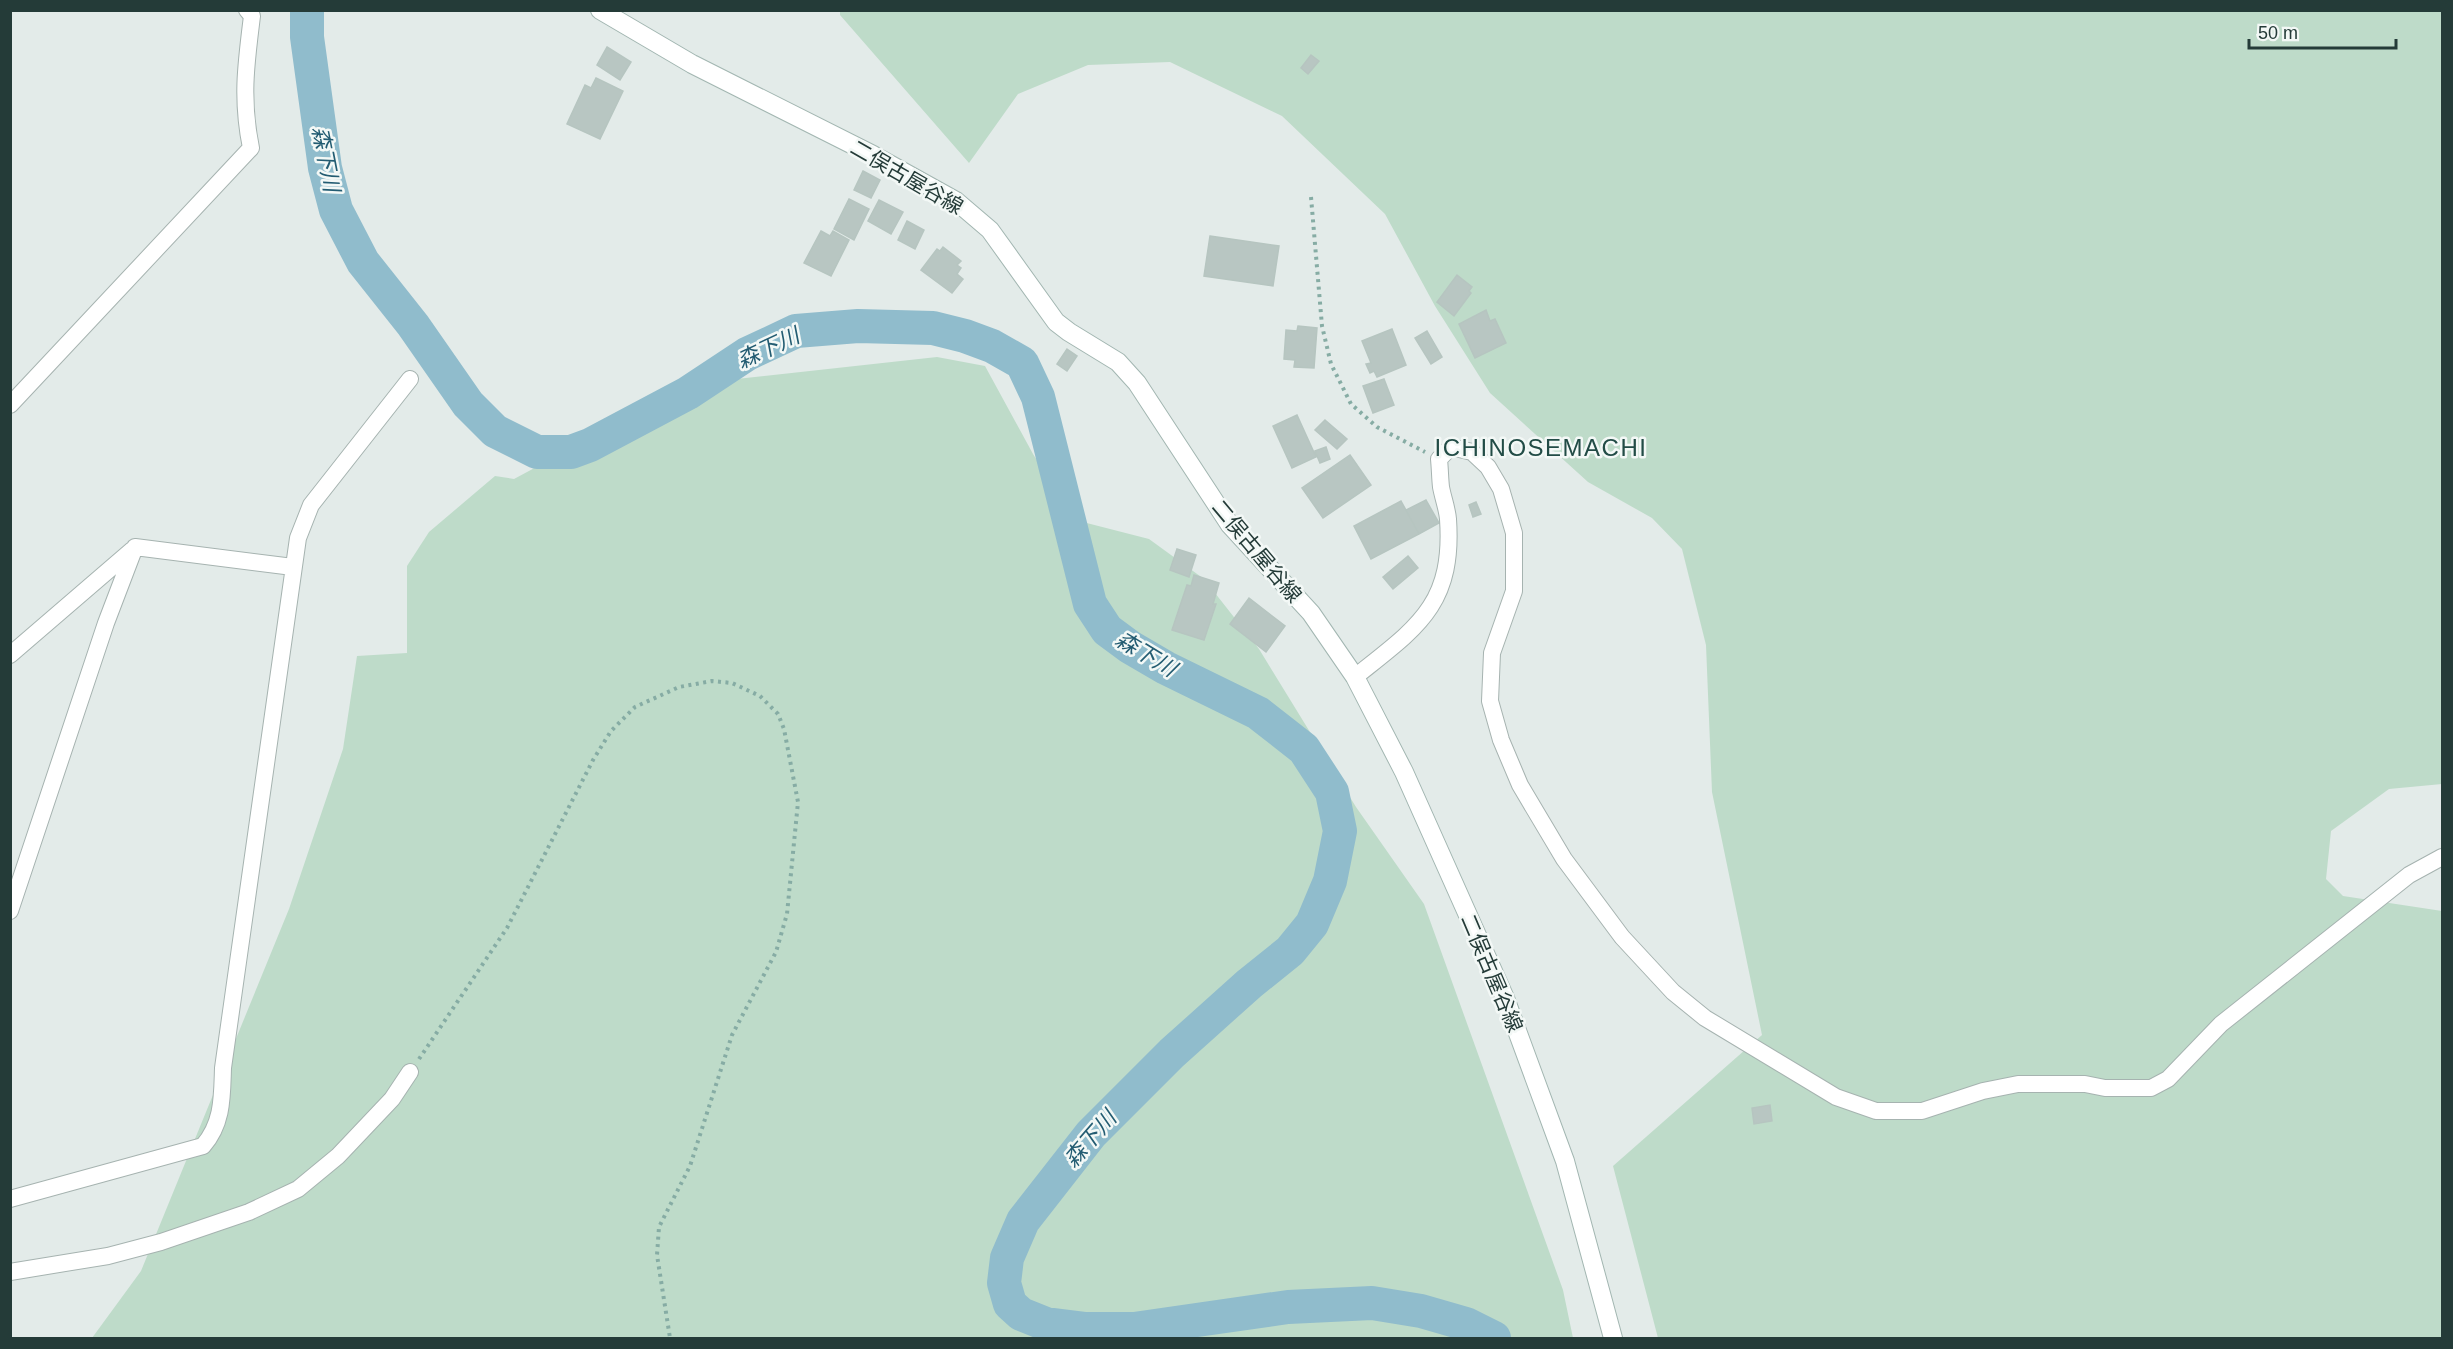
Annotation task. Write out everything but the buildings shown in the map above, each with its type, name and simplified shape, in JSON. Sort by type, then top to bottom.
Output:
[{"type":"main road","name":"二俣古屋谷線","points":[[600,10],[692,64],[873,155],[956,201],[990,230],[1056,322],[1119,362],[1137,382],[1230,525],[1311,613],[1355,677],[1404,772],[1505,998],[1565,1161],[1613,1338]]},
{"type":"street","points":[[10,405],[250,148],[245,120],[245,61],[252,15],[247,10]]},
{"type":"street","points":[[10,1199],[203,1146],[214,1134],[221,1110],[223,1068],[298,538],[311,505],[410,379]]},
{"type":"street","points":[[1355,677],[1395,645],[1428,613],[1443,586],[1446,573],[1448,518],[1441,485],[1439,459],[1451,447],[1472,452],[1488,467],[1501,489],[1514,533],[1514,591],[1492,653],[1490,701],[1501,740],[1520,785],[1564,859],[1622,937],[1673,992],[1705,1018],[1836,1097],[1876,1112],[1922,1112],[1983,1091],[2018,1084],[2085,1084],[2105,1088],[2151,1088],[2168,1079],[2221,1024],[2409,875],[2442,857]]},
{"type":"street","points":[[10,655],[135,547],[293,567]]},
{"type":"street","points":[[10,911],[106,623],[135,547]]},
{"type":"street","points":[[10,1272],[108,1256],[161,1242],[249,1212],[298,1189],[338,1156],[392,1099],[410,1072]]},
{"type":"path","points":[[1311,197],[1322,326],[1331,364],[1351,404],[1377,426],[1439,459]]},
{"type":"path","points":[[410,1072],[507,928],[593,760],[611,731],[635,707],[679,687],[712,681],[732,683],[760,696],[778,714],[784,729],[798,802],[787,914],[776,952],[732,1035],[690,1166],[659,1227],[657,1255],[670,1338]]},
{"type":"green space","points":[[840,10],[2442,11],[2442,784],[2389,789],[2331,831],[2326,879],[2343,896],[2442,911],[2442,1338],[1658,1338],[1613,1166],[1762,1035],[1712,792],[1706,645],[1682,549],[1652,518],[1588,482],[1490,393],[1435,306],[1385,214],[1282,116],[1170,62],[1088,65],[1018,94],[969,163],[840,15]]},
{"type":"green space","points":[[937,357],[985,366],[1033,454],[1075,520],[1149,539],[1204,579],[1259,649],[1356,807],[1424,904],[1563,1290],[1573,1338],[92,1338],[141,1271],[289,909],[343,749],[357,656],[407,653],[407,566],[429,532],[495,476],[514,479],[691,384]]},
{"type":"waterway","name":"森下川","points":[[307,10],[307,37],[325,168],[336,210],[363,262],[413,325],[468,404],[495,431],[537,452],[571,452],[590,445],[688,393],[747,354],[796,331],[858,326],[933,328],[992,346],[1022,363],[1038,397],[1090,604],[1107,630],[1130,647],[1166,668],[1258,713],[1304,749],[1332,792],[1340,831],[1330,881],[1312,924],[1290,951],[1249,984],[1172,1053],[1091,1134],[1023,1221],[1007,1258],[1004,1283],[1010,1304],[1021,1314],[1046,1324],[1086,1329],[1134,1329],[1288,1307],[1372,1303],[1421,1311],[1466,1324],[1494,1338]]},
{"type":"district","name":"ICHINOSEMACHI","points":[[1541,447]]}]
